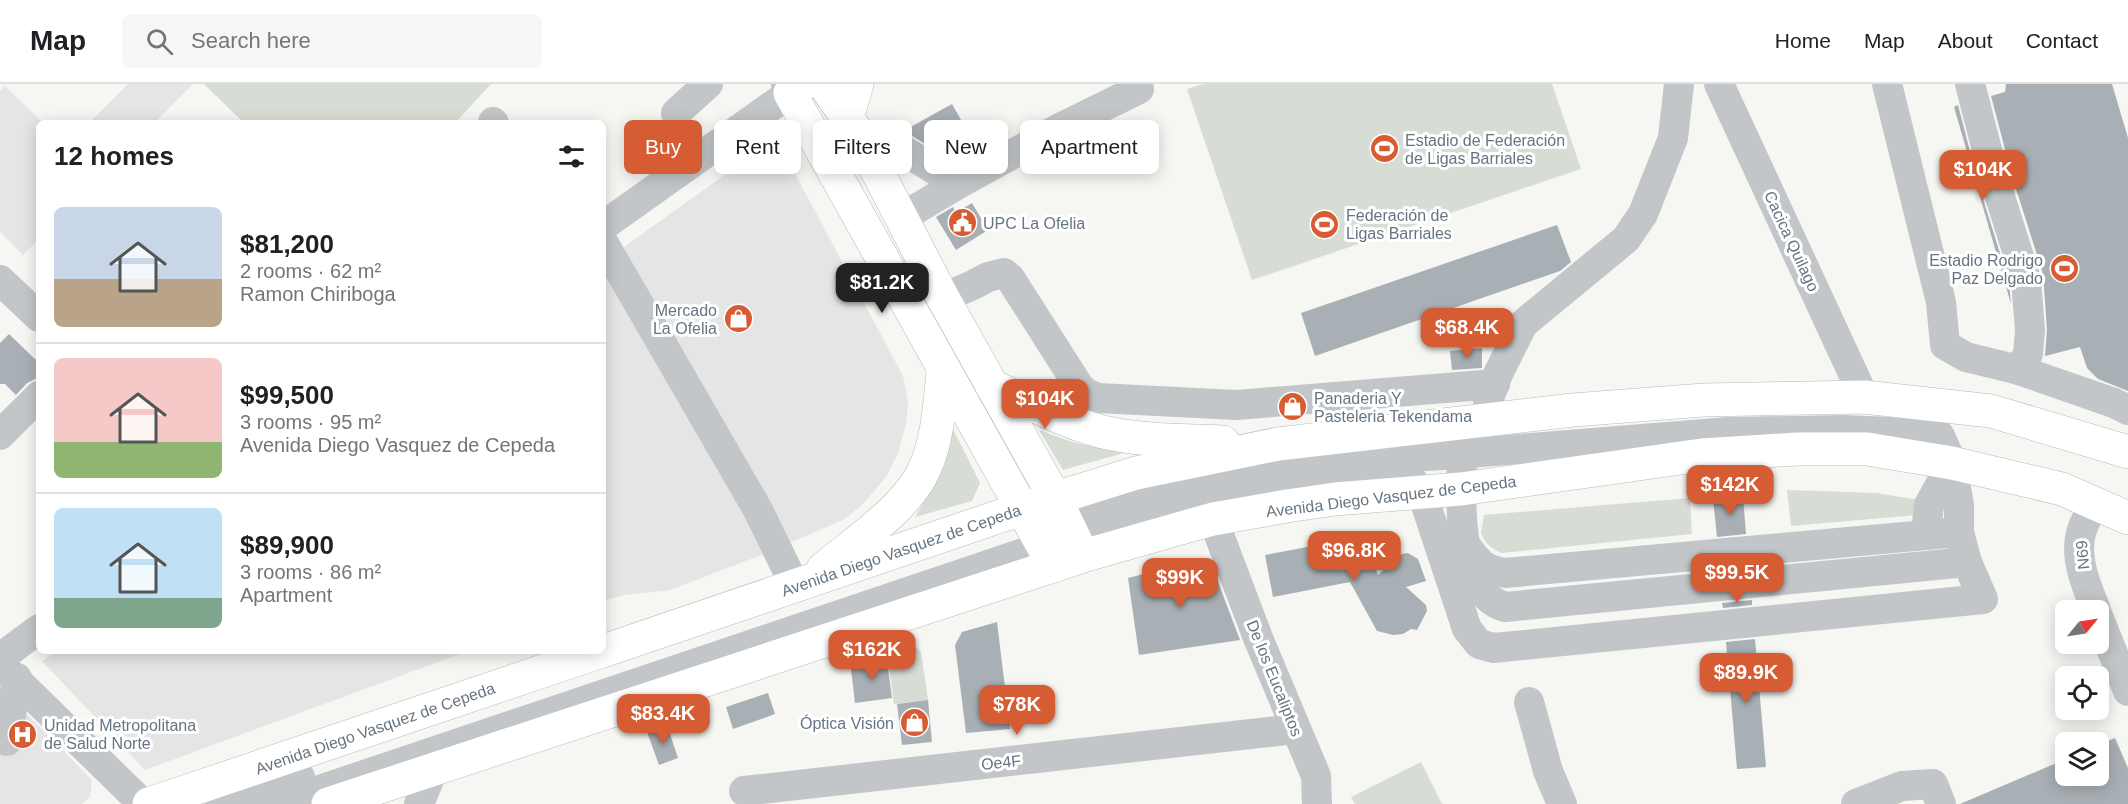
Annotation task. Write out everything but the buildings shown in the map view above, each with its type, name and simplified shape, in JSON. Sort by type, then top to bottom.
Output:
[{"type":"main road","points":[[824,84],[849,120]]},
{"type":"main road","points":[[853,120],[857,84]]},
{"type":"main road","points":[[793,87],[943,371],[1053,532]]},
{"type":"main road","points":[[878,174],[992,386],[1053,532]]},
{"type":"main road","points":[[801,584],[898,508],[924,471],[939,419],[943,371]]},
{"type":"main road","points":[[992,386],[1068,421],[1104,432],[1155,438],[1278,444]]},
{"type":"main road","name":"Avenida Diego Vasquez de Cepeda","points":[[328,804],[433,770],[1053,532],[1136,473],[1278,444],[1469,432],[1573,410],[1704,400],[1864,397],[1991,411],[2128,452]]},
{"type":"main road","name":"Avenida Diego Vasquez de Cepeda","points":[[606,650],[801,584],[1053,532],[1213,519],[1335,499],[1461,489],[1702,455],[1797,449],[1867,449],[1952,463],[2062,489],[2128,518]]},
{"type":"main road","points":[[2098,503],[2116,493],[2128,491]]},
{"type":"main road","name":"Avenida Diego Vasquez de Cepeda","points":[[149,804],[593,654]]},
{"type":"street","points":[[676,113],[708,84]]},
{"type":"street","points":[[1679,84],[1673,138],[1643,214],[1626,239],[1523,324],[1469,432],[1461,489],[1464,544],[1483,593],[1497,605],[1505,607],[1967,562]]},
{"type":"street","name":"Cacica Quilago","points":[[1719,84],[1864,397]]},
{"type":"street","points":[[1887,84],[1941,302],[1945,345],[1965,357],[2019,370],[2128,411]]},
{"type":"street","points":[[1970,84],[1995,181],[2026,279],[2031,331],[2028,354],[2019,370]]},
{"type":"street","points":[[606,224],[793,87]]},
{"type":"street","points":[[901,218],[1060,128],[1139,89]]},
{"type":"street","points":[[912,156],[958,184]]},
{"type":"street","points":[[606,247],[801,584]]},
{"type":"street","points":[[943,298],[988,276],[1004,273],[1010,278],[1080,388],[1098,398],[1236,405],[1495,384]]},
{"type":"street","points":[[0,280],[36,314]]},
{"type":"street","points":[[0,435],[36,399]]},
{"type":"street","points":[[1412,493],[1467,629],[1479,644],[1494,648],[1983,599],[1967,562],[1959,532],[1959,506],[1952,463],[1940,436],[1912,401]]},
{"type":"street","points":[[278,804],[1053,532],[1174,486],[1277,464],[1469,432],[1878,430],[1912,433],[1932,444],[1952,463]]},
{"type":"street","points":[[1926,534],[1929,505],[1952,463]]},
{"type":"street","points":[[220,804],[1053,532],[1149,515],[1280,486],[1411,479],[1412,493],[1443,604]]},
{"type":"street","name":"N69","points":[[2092,600],[2081,570],[2079,544],[2085,522],[2098,503]]},
{"type":"street","name":"De los Eucaliptos","points":[[1213,519],[1295,729],[1316,776],[1317,804]]},
{"type":"street","points":[[1464,544],[1485,568],[1505,573],[1959,532]]},
{"type":"street","points":[[7,741],[6,666],[36,632]]},
{"type":"street","points":[[2109,644],[2128,691]]},
{"type":"street","points":[[6,666],[143,804]]},
{"type":"street","points":[[1529,702],[1548,771],[1562,804]]},
{"type":"street","name":"Oe4F","points":[[744,791],[1295,729]]},
{"type":"street","points":[[419,804],[433,770]]},
{"type":"street","points":[[1856,804],[1902,786],[1937,794]]},
{"type":"shaded area","points":[[128,84],[193,84],[157,120],[92,120]]},
{"type":"shaded area","points":[[204,84],[491,84],[458,120],[241,120]]},
{"type":"shaded area","name":"Federación de Ligas Barriales","points":[[1203,84],[1552,84],[1581,169],[1252,280],[1187,89]]},
{"type":"shaded area","points":[[5,86],[40,120],[36,120],[36,242],[23,255],[0,232],[0,91]]},
{"type":"shaded area","name":"Mercado La Ofelia","points":[[726,174],[795,174],[903,376],[908,402],[906,424],[898,453],[886,477],[863,504],[845,519],[769,552],[670,590],[625,595],[606,600],[606,260]]},
{"type":"shaded area","points":[[953,429],[980,483],[972,501],[915,517],[937,478]]},
{"type":"shaded area","points":[[1039,430],[1072,442],[1124,453],[1063,470]]},
{"type":"shaded area","points":[[1787,490],[1877,493],[1919,500],[1917,515],[1791,526]]},
{"type":"shaded area","points":[[1690,498],[1692,534],[1502,553],[1489,545],[1481,533],[1484,515]]},
{"type":"shaded area","points":[[911,647],[921,652],[928,700],[894,704],[887,653]]},
{"type":"shaded area","points":[[52,654],[460,654],[145,770],[42,661]]},
{"type":"shaded area","name":"Unidad Metropolitana de Salud Norte","points":[[0,687],[92,780],[90,797],[82,804],[0,804]]},
{"type":"shaded area","points":[[1421,762],[1442,804],[1355,804],[1351,797]]},
{"type":"place","name":"Estadio de Federación de Ligas Barriales","points":[[1384,149]]},
{"type":"place","name":"UPC La Ofelia","points":[[962,223]]},
{"type":"place","name":"Federación de Ligas Barriales","points":[[1325,224]]},
{"type":"place","name":"Estadio Rodrigo Paz Delgado","points":[[2064,269]]},
{"type":"place","name":"Mercado La Ofelia","points":[[738,319]]},
{"type":"place","name":"Panaderia Y Pasteleria Tekendama","points":[[1293,407]]},
{"type":"place","name":"Óptica Visión","points":[[915,723]]},
{"type":"place","name":"Unidad Metropolitana de Salud Norte","points":[[23,734]]}]
